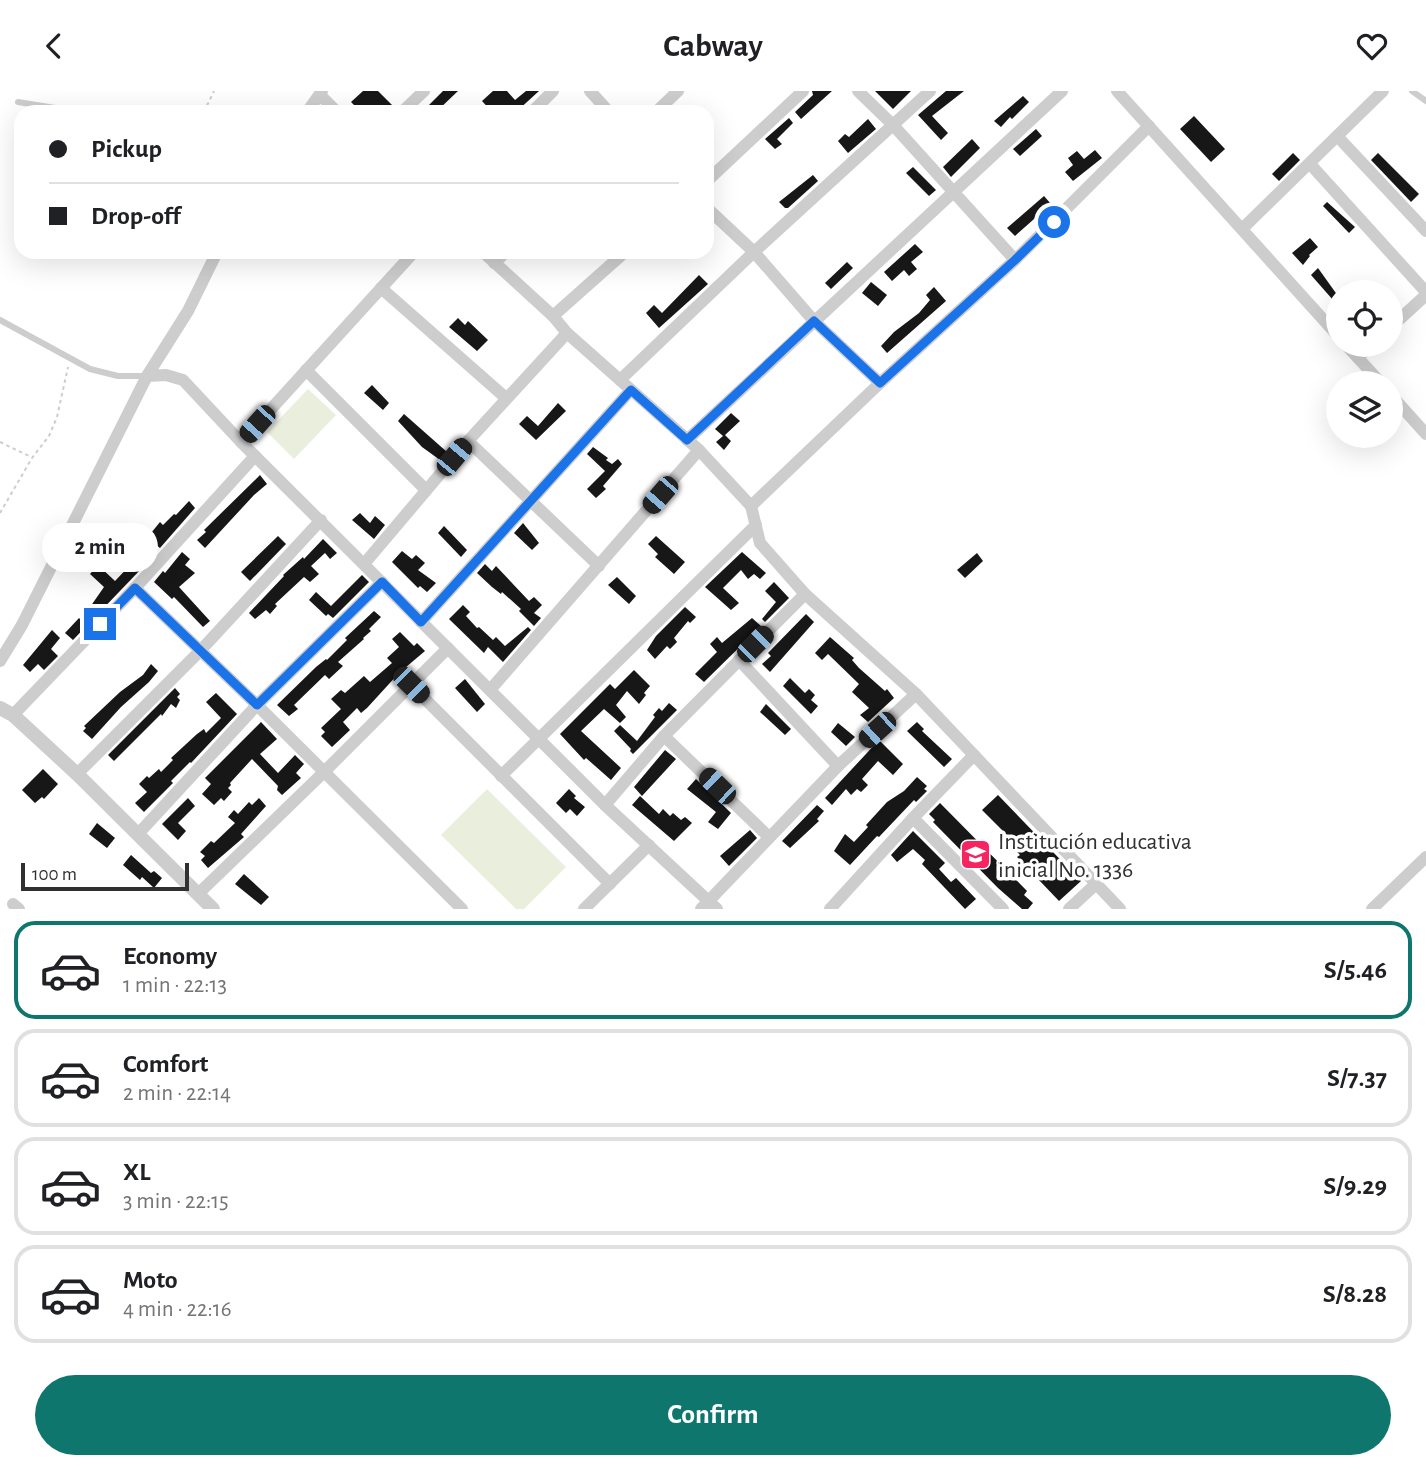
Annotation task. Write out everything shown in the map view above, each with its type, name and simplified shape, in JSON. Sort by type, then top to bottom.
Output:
[{"type":"street","points":[[409,105],[424,91]]},
{"type":"street","points":[[538,105],[553,91]]},
{"type":"street","points":[[590,91],[603,105]]},
{"type":"street","points":[[663,105],[678,91]]},
{"type":"street","points":[[714,174],[803,91]]},
{"type":"street","points":[[858,91],[1015,260]]},
{"type":"street","points":[[620,380],[754,252],[930,91]]},
{"type":"street","points":[[687,440],[1062,91]]},
{"type":"street","points":[[1117,91],[1326,323]]},
{"type":"street","points":[[1242,229],[1311,165],[1383,91]]},
{"type":"street","points":[[751,506],[1015,260],[1149,126]]},
{"type":"street","points":[[1338,137],[1426,231]]},
{"type":"street","points":[[1311,165],[1426,294],[1403,316]]},
{"type":"street","points":[[714,215],[754,252],[814,321],[880,383]]},
{"type":"street","points":[[0,661],[22,625],[147,376],[188,311],[214,259]]},
{"type":"street","points":[[241,442],[408,259]]},
{"type":"street","points":[[490,259],[553,316],[567,333],[699,450],[751,506],[760,543],[805,594],[916,694],[1120,909]]},
{"type":"street","points":[[494,263],[498,259]]},
{"type":"street","points":[[553,316],[617,259]]},
{"type":"street","points":[[382,288],[506,398]]},
{"type":"street","points":[[364,564],[468,441],[567,333]]},
{"type":"street","points":[[1357,357],[1370,371]]},
{"type":"street","points":[[306,370],[426,490]]},
{"type":"street","points":[[147,376],[166,375],[183,380],[241,442],[709,906],[769,837],[838,766],[916,694]]},
{"type":"street","points":[[421,622],[631,390]]},
{"type":"street","points":[[1403,408],[1426,433]]},
{"type":"street","points":[[468,441],[599,566]]},
{"type":"street","points":[[490,690],[699,450]]},
{"type":"street","points":[[213,909],[139,833],[6,711],[135,588],[256,456]]},
{"type":"street","points":[[77,774],[201,650],[321,520]]},
{"type":"street","points":[[501,776],[756,525]]},
{"type":"street","points":[[139,833],[257,705],[382,582]]},
{"type":"street","points":[[135,588],[462,909]]},
{"type":"street","points":[[605,805],[664,736],[805,594]]},
{"type":"street","points":[[198,894],[448,647]]},
{"type":"street","points":[[739,660],[838,766]]},
{"type":"street","points":[[411,685],[610,884]]},
{"type":"street","points":[[664,736],[769,837]]},
{"type":"street","points":[[830,909],[974,755]]},
{"type":"street","points":[[913,818],[1003,909]]},
{"type":"street","points":[[584,909],[649,845]]},
{"type":"street","points":[[1372,909],[1426,857]]},
{"type":"street","points":[[1069,909],[1096,884]]},
{"type":"lane","points":[[1412,91],[1426,101]]},
{"type":"lane","points":[[18,102],[37,105]]},
{"type":"lane","points":[[0,320],[90,369],[118,376],[147,376]]},
{"type":"path","points":[[0,513],[32,458],[49,436],[57,417],[70,359]]},
{"type":"path","points":[[0,442],[32,458]]},
{"type":"green space","points":[[308,389],[336,415],[294,459],[267,432]]},
{"type":"green space","points":[[487,789],[566,867],[524,909],[516,909],[441,835]]},
{"type":"building","points":[[363,91],[378,91],[392,105],[354,105],[351,102]]},
{"type":"building","points":[[443,91],[458,91],[443,105],[429,105]]},
{"type":"building","points":[[493,91],[507,91],[515,100],[526,91],[539,91],[524,105],[486,105],[482,101]]},
{"type":"building","points":[[812,91],[832,91],[801,119],[795,112],[813,95]]},
{"type":"building","points":[[875,91],[911,91],[893,109]]},
{"type":"building","points":[[946,91],[964,91],[932,116],[948,133],[941,140],[918,115]]},
{"type":"building","points":[[1023,96],[1029,102],[1012,119],[1010,117],[1001,127],[994,121]]},
{"type":"building","points":[[1194,116],[1225,149],[1211,162],[1180,129]]},
{"type":"building","points":[[789,118],[793,123],[777,139],[782,144],[775,149],[765,139]]},
{"type":"building","points":[[868,119],[876,129],[848,153],[838,141],[845,134],[849,137]]},
{"type":"building","points":[[1036,129],[1042,136],[1020,156],[1013,149]]},
{"type":"building","points":[[972,139],[980,148],[951,177],[943,167]]},
{"type":"building","points":[[1095,150],[1102,158],[1073,181],[1065,172],[1073,165],[1068,158],[1077,151],[1084,159]]},
{"type":"building","points":[[1293,153],[1300,160],[1279,181],[1272,174]]},
{"type":"building","points":[[1378,153],[1419,194],[1411,202],[1371,160]]},
{"type":"building","points":[[913,167],[936,190],[929,196],[906,173]]},
{"type":"building","points":[[813,175],[818,181],[788,208],[779,202]]},
{"type":"building","points":[[1044,196],[1051,204],[1015,236],[1007,228]]},
{"type":"building","points":[[1327,202],[1355,227],[1349,233],[1323,206]]},
{"type":"building","points":[[1310,238],[1318,247],[1303,265],[1292,253]]},
{"type":"building","points":[[915,244],[923,252],[911,262],[917,269],[909,276],[904,270],[892,281],[884,272]]},
{"type":"building","points":[[847,262],[853,268],[831,289],[825,283]]},
{"type":"building","points":[[1318,268],[1327,280],[1326,292],[1311,275]]},
{"type":"building","points":[[699,275],[708,284],[659,328],[646,313],[654,305],[662,313]]},
{"type":"building","points":[[871,282],[887,295],[878,306],[862,293]]},
{"type":"building","points":[[934,287],[946,301],[887,353],[881,346],[919,313],[930,300],[926,295]]},
{"type":"building","points":[[458,318],[465,325],[468,321],[488,340],[477,351],[449,327]]},
{"type":"building","points":[[372,385],[389,403],[383,410],[364,393]]},
{"type":"building","points":[[558,403],[566,411],[536,440],[519,424],[527,416],[538,426]]},
{"type":"building","points":[[731,413],[740,421],[725,435],[731,441],[724,450],[716,442],[723,436],[715,429]]},
{"type":"building","points":[[404,414],[447,452],[440,460],[422,447],[398,421]]},
{"type":"building","points":[[593,447],[612,464],[618,459],[622,464],[603,486],[606,489],[596,498],[587,489],[605,471],[587,454]]},
{"type":"building","points":[[260,475],[267,484],[205,548],[197,540],[206,532],[204,530]]},
{"type":"building","points":[[189,501],[195,508],[160,548],[147,538],[160,522],[163,525]]},
{"type":"building","points":[[360,513],[370,523],[375,516],[385,525],[374,539],[352,520]]},
{"type":"building","points":[[523,523],[539,543],[532,550],[514,533]]},
{"type":"building","points":[[444,526],[467,550],[461,557],[438,533]]},
{"type":"building","points":[[278,536],[286,544],[250,581],[241,572]]},
{"type":"building","points":[[656,536],[685,562],[674,574],[655,557],[658,554],[648,544]]},
{"type":"building","points":[[323,539],[337,553],[330,559],[325,553],[311,566],[319,574],[310,582],[304,577],[275,604],[277,606],[270,614],[266,610],[255,619],[249,613],[283,575],[303,557],[304,559]]},
{"type":"building","points":[[402,551],[412,559],[416,555],[425,563],[418,570],[436,583],[427,592],[420,586],[418,588],[392,562]]},
{"type":"building","points":[[182,552],[190,559],[185,565],[195,573],[179,587],[210,621],[203,627],[174,597],[172,599],[154,582]]},
{"type":"building","points":[[742,552],[766,573],[760,579],[754,574],[748,579],[741,570],[723,588],[739,603],[731,610],[705,587]]},
{"type":"building","points":[[977,553],[983,561],[965,578],[957,570]]},
{"type":"building","points":[[134,561],[142,568],[73,640],[65,633],[79,618],[81,620],[104,587],[90,574],[98,565],[115,581]]},
{"type":"building","points":[[485,564],[492,571],[496,566],[529,601],[534,597],[542,605],[534,613],[541,618],[534,626],[519,611],[521,609],[477,573]]},
{"type":"building","points":[[362,575],[369,582],[333,618],[328,614],[326,616],[309,600],[316,592],[331,606]]},
{"type":"building","points":[[617,577],[636,596],[629,604],[608,585]]},
{"type":"building","points":[[774,582],[789,598],[765,622],[762,619],[776,602],[765,591]]},
{"type":"building","points":[[463,605],[470,612],[466,616],[477,628],[493,640],[496,637],[505,646],[528,627],[531,630],[503,662],[488,647],[484,653],[449,619]]},
{"type":"building","points":[[685,607],[696,617],[690,623],[688,621],[674,638],[677,642],[670,649],[667,646],[655,659],[647,650],[656,636]]},
{"type":"building","points":[[374,611],[381,617],[369,629],[371,631],[364,639],[338,662],[343,666],[329,679],[325,675],[294,705],[298,709],[289,716],[277,705],[316,667],[327,660],[347,640],[345,638]]},
{"type":"building","points":[[806,614],[814,622],[770,672],[762,664],[771,656],[768,653]]},
{"type":"building","points":[[752,618],[761,626],[704,682],[695,674],[717,652],[710,644],[717,637],[722,643]]},
{"type":"building","points":[[52,630],[60,638],[51,649],[58,656],[44,670],[38,664],[30,672],[23,665]]},
{"type":"building","points":[[400,632],[414,646],[417,643],[425,651],[399,673],[367,708],[361,713],[357,708],[343,722],[350,730],[332,747],[321,736],[325,732],[321,728],[341,709],[331,699],[341,690],[345,693],[364,676],[370,682],[392,663],[387,658],[399,647],[392,639]]},
{"type":"building","points":[[830,637],[854,658],[852,660],[859,668],[885,691],[887,689],[894,698],[868,722],[860,715],[869,708],[852,692],[859,684],[828,654],[822,660],[815,653]]},
{"type":"building","points":[[151,664],[158,671],[92,739],[83,731],[86,728],[84,726],[120,692],[143,675]]},
{"type":"building","points":[[634,670],[650,686],[639,704],[627,691],[616,705],[626,717],[620,723],[604,709],[581,731],[621,768],[611,780],[586,758],[584,760],[560,734],[610,684],[615,689]]},
{"type":"building","points":[[790,678],[805,693],[809,689],[815,695],[811,700],[818,706],[811,714],[783,686]]},
{"type":"building","points":[[465,679],[485,704],[477,712],[455,688]]},
{"type":"building","points":[[175,688],[180,694],[176,708],[171,704],[162,716],[161,714],[114,761],[108,755]]},
{"type":"building","points":[[216,693],[237,714],[144,812],[135,803],[147,792],[139,784],[159,769],[161,772],[173,760],[171,758],[197,734],[204,729],[206,733],[221,718],[206,702]]},
{"type":"building","points":[[669,703],[677,710],[633,754],[614,731],[620,725],[637,741],[655,717],[653,715],[659,708],[662,711]]},
{"type":"building","points":[[766,704],[791,729],[785,735],[760,712]]},
{"type":"building","points":[[261,722],[277,739],[260,754],[278,773],[295,755],[304,764],[296,773],[301,778],[282,795],[277,790],[278,786],[252,759],[230,783],[228,788],[232,792],[224,801],[221,798],[214,805],[202,794],[211,784],[205,778]]},
{"type":"building","points":[[917,722],[924,729],[922,731],[952,759],[944,767],[907,731]]},
{"type":"building","points":[[838,723],[855,737],[846,746],[831,732]]},
{"type":"building","points":[[879,740],[903,764],[893,775],[878,761],[862,779],[868,785],[861,792],[857,789],[851,795],[846,789],[832,805],[825,798]]},
{"type":"building","points":[[665,750],[676,759],[642,796],[634,787]]},
{"type":"building","points":[[43,769],[58,784],[44,799],[42,797],[35,803],[22,790]]},
{"type":"building","points":[[917,777],[927,786],[924,789],[927,791],[916,802],[914,800],[850,865],[834,851],[845,834],[854,842],[887,802],[904,791]]},
{"type":"building","points":[[696,779],[731,813],[718,829],[708,822],[716,812],[687,789]]},
{"type":"building","points":[[569,789],[576,796],[574,798],[585,807],[577,816],[570,809],[566,813],[556,803]]},
{"type":"building","points":[[998,795],[1081,881],[1059,901],[1017,857],[1020,855],[1004,837],[1007,835],[982,810]]},
{"type":"building","points":[[640,796],[659,814],[663,809],[670,816],[673,813],[681,820],[685,817],[692,823],[674,841],[632,805]]},
{"type":"building","points":[[188,798],[195,806],[178,823],[186,831],[178,840],[162,824]]},
{"type":"building","points":[[259,798],[266,806],[241,834],[244,837],[208,868],[201,860],[205,856],[200,852],[235,823],[228,817],[234,810],[238,814],[249,802],[252,805]]},
{"type":"building","points":[[940,803],[1027,891],[1024,895],[1033,903],[1028,909],[1022,909],[998,888],[933,822],[935,820],[929,814]]},
{"type":"building","points":[[817,805],[824,811],[817,819],[819,821],[790,848],[782,841]]},
{"type":"building","points":[[97,823],[115,838],[107,848],[89,834]]},
{"type":"building","points":[[750,830],[757,838],[729,866],[720,856]]},
{"type":"building","points":[[913,831],[945,863],[939,869],[951,882],[956,878],[976,899],[965,909],[922,864],[925,860],[913,849],[897,862],[891,855]]},
{"type":"building","points":[[131,855],[151,873],[154,871],[162,878],[154,888],[123,865]]},
{"type":"building","points":[[244,874],[269,897],[261,905],[235,884]]},
{"type":"place","name":"Institución educativa inicial No. 1336","points":[[975,855]]},
{"type":"route","points":[[100,624],[135,588],[257,705],[382,582],[421,622],[631,390],[687,440],[814,321],[880,383],[1054,222]]}]
